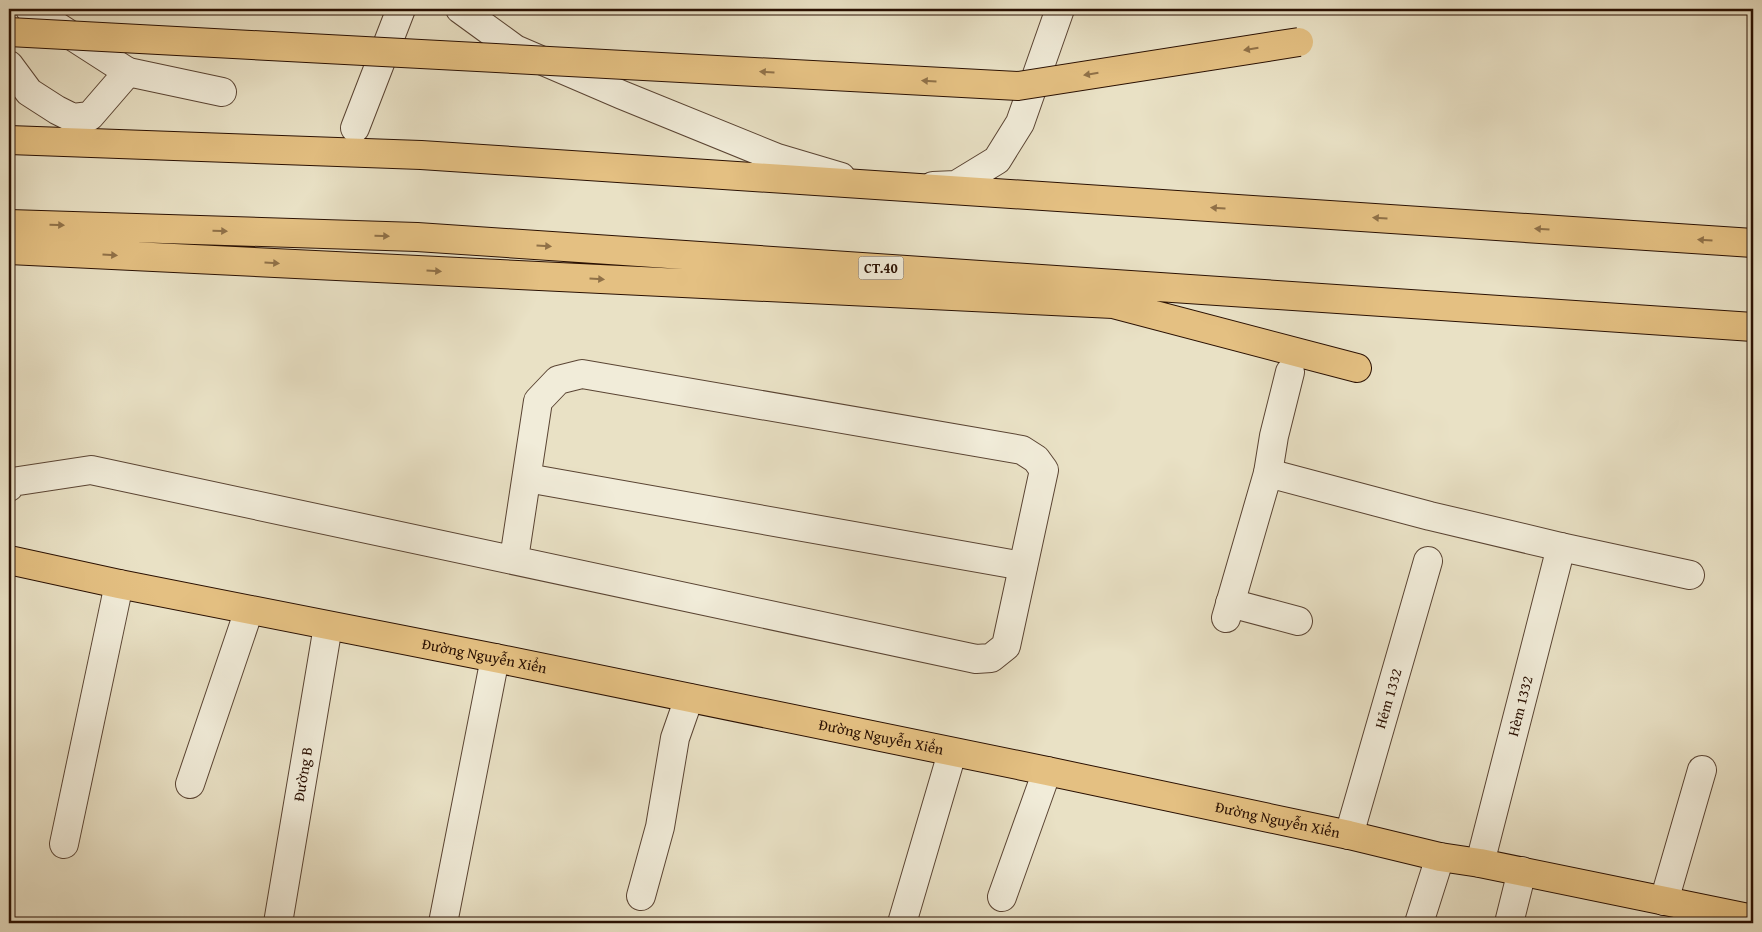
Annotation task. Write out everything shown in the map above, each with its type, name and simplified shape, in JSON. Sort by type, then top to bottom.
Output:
[{"type":"main road","points":[[9,32],[1018,86],[1300,42]]},
{"type":"main road","points":[[9,140],[421,154],[1753,243]]},
{"type":"main road","name":"CT.40","points":[[9,224],[417,238],[1753,326]]},
{"type":"main road","points":[[9,250],[1113,304],[1357,368]]},
{"type":"main road","name":"Đường Nguyễn Xiển","points":[[9,560],[119,584],[495,658],[1047,771],[1349,835],[1440,857],[1522,871],[1753,919]]},
{"type":"street","points":[[30,9],[128,72],[222,92]]},
{"type":"street","points":[[355,128],[401,9]]},
{"type":"street","points":[[460,9],[515,49],[631,99],[777,158],[855,182],[917,187],[956,185],[997,160],[1020,123],[1060,9]]},
{"type":"street","points":[[9,65],[30,92],[73,118],[90,116],[128,72]]},
{"type":"street","points":[[1290,372],[1274,436],[1268,473],[1228,611],[1298,621]]},
{"type":"street","points":[[9,487],[12,482],[91,470],[976,659],[992,658],[1006,646],[1044,470],[1036,459],[1022,450],[582,374],[558,380],[538,401],[514,559]]},
{"type":"street","points":[[1268,473],[1430,516],[1690,575]]},
{"type":"street","points":[[527,478],[1023,566]]},
{"type":"street","name":"Hèm 1332","points":[[1480,863],[1561,547]]},
{"type":"street","name":"Hẻm 1332","points":[[1349,835],[1428,561]]},
{"type":"street","points":[[64,844],[119,584]]},
{"type":"street","points":[[190,784],[249,610]]},
{"type":"street","name":"Đường B","points":[[278,923],[328,626]]},
{"type":"street","points":[[443,923],[495,658]]},
{"type":"street","points":[[641,896],[660,827],[674,738],[689,698]]},
{"type":"street","points":[[902,923],[952,753]]},
{"type":"street","points":[[1664,901],[1702,770]]},
{"type":"street","points":[[1002,897],[1047,771]]},
{"type":"street","points":[[1419,923],[1440,857]]},
{"type":"street","points":[[1509,923],[1522,871]]}]
